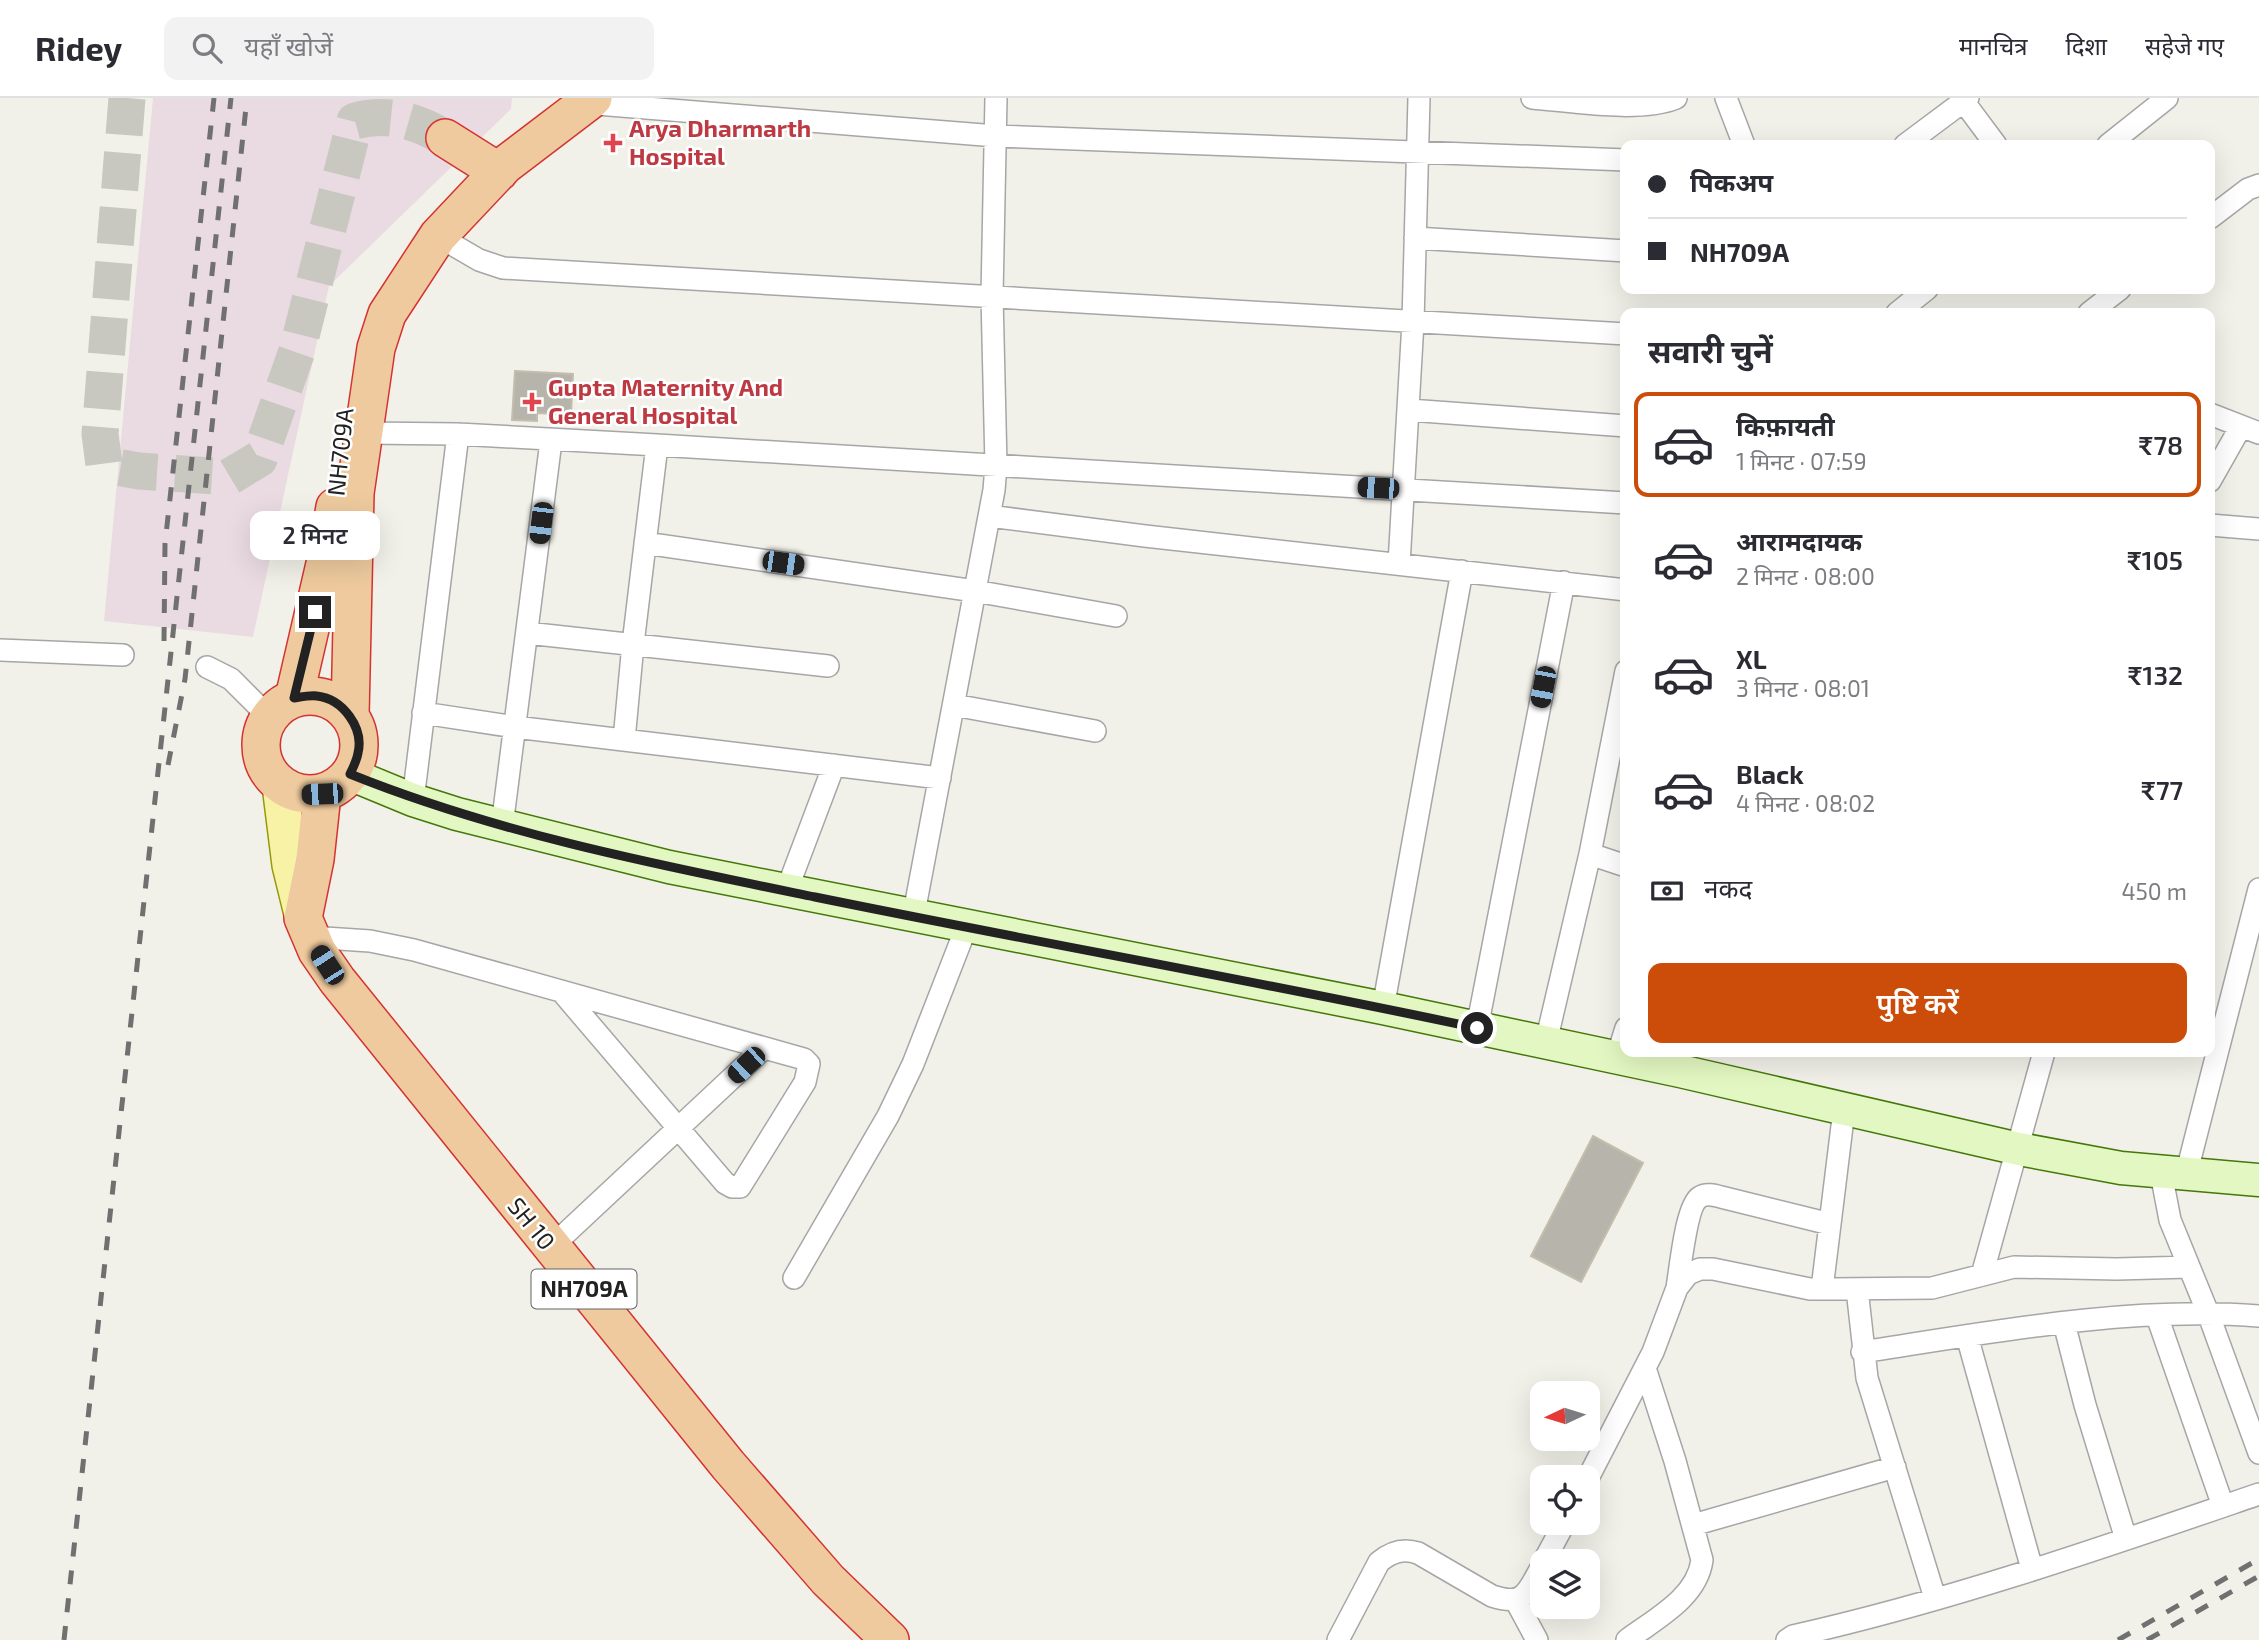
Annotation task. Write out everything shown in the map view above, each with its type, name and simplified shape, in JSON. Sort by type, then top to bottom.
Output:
[{"type":"highway","name":"NH709A","points":[[350,715],[355,493],[376,348],[387,314],[438,236],[499,172],[588,101]]},
{"type":"highway","points":[[445,138],[499,172]]},
{"type":"highway","name":"NH709A","points":[[279,785],[262,761],[261,737],[281,707],[325,564],[335,508],[352,351],[362,316],[375,290],[391,268],[438,236]]},
{"type":"highway","points":[[281,707],[316,696],[333,701],[350,715],[357,731],[359,752],[336,784],[314,859],[307,928]]},
{"type":"highway","points":[[279,785],[302,794],[336,784]]},
{"type":"highway","name":"SH 10","points":[[307,928],[337,980],[550,1248],[728,1465],[828,1580],[890,1640]]},
{"type":"main road","points":[[336,784],[413,800],[502,826],[668,867],[914,918],[1546,1042],[1620,1043]]},
{"type":"main road","name":"SH 10","points":[[279,785],[290,865],[307,928]]},
{"type":"main road","points":[[1684,1061],[1843,1110],[2019,1149],[2173,1174],[2259,1180]]},
{"type":"street","points":[[914,918],[996,466],[992,296],[996,98]]},
{"type":"street","points":[[1399,564],[1413,322],[1419,98]]},
{"type":"street","points":[[1532,98],[1647,104],[1676,98]]},
{"type":"street","points":[[1726,98],[1742,140]]},
{"type":"street","points":[[2114,140],[2167,98]]},
{"type":"street","points":[[1912,140],[1965,99],[1993,140]]},
{"type":"street","points":[[588,101],[996,136],[1620,160]]},
{"type":"street","points":[[2215,214],[2248,188],[2259,185]]},
{"type":"street","points":[[438,236],[479,260],[503,268],[1620,334]]},
{"type":"street","points":[[1415,238],[1620,251]]},
{"type":"street","points":[[1903,308],[1921,294]]},
{"type":"street","points":[[2096,308],[2111,298]]},
{"type":"street","points":[[1409,410],[1620,426]]},
{"type":"street","points":[[2215,416],[2250,430],[2215,475]]},
{"type":"street","points":[[363,433],[657,445],[1620,503]]},
{"type":"street","points":[[413,800],[458,435]]},
{"type":"street","points":[[502,826],[551,441]]},
{"type":"street","points":[[624,740],[632,644],[657,445]]},
{"type":"street","points":[[989,516],[1620,589]]},
{"type":"street","points":[[2215,525],[2259,529]]},
{"type":"street","points":[[645,543],[975,590],[1116,616]]},
{"type":"street","points":[[1383,1008],[1462,571]]},
{"type":"street","points":[[1477,1028],[1563,582]]},
{"type":"street","points":[[527,633],[828,666]]},
{"type":"street","points":[[0,650],[123,654]]},
{"type":"street","points":[[207,667],[281,707]]},
{"type":"street","points":[[1546,1042],[1590,854],[1620,702]]},
{"type":"street","points":[[954,705],[1095,731]]},
{"type":"street","points":[[423,713],[515,727],[940,778]]},
{"type":"street","points":[[786,892],[834,765]]},
{"type":"street","points":[[1590,854],[1620,864]]},
{"type":"street","points":[[2259,888],[2252,955],[2173,1174],[2165,1205],[2259,1453]]},
{"type":"street","points":[[307,928],[415,950],[804,1059],[809,1064],[805,1082],[740,1187],[725,1183],[562,992]]},
{"type":"street","points":[[794,1278],[888,1116],[909,1073],[966,928]]},
{"type":"street","points":[[550,1248],[763,1049]]},
{"type":"street","points":[[1982,1275],[2043,1057]]},
{"type":"street","points":[[1822,1289],[1843,1110]]},
{"type":"street","points":[[1595,1465],[1645,1368],[1677,1288],[1693,1204],[1699,1198],[1709,1195],[1830,1224]]},
{"type":"street","points":[[1677,1288],[1688,1274],[1700,1269],[1713,1269],[1795,1286],[1857,1289],[1932,1288],[2014,1267],[2189,1267]]},
{"type":"street","points":[[1857,1289],[1867,1378],[1936,1598]]},
{"type":"street","points":[[1863,1352],[2064,1323],[2208,1313],[2259,1316]]},
{"type":"street","points":[[2157,1316],[2223,1506]]},
{"type":"street","points":[[2064,1323],[2085,1405],[2126,1539]]},
{"type":"street","points":[[1967,1336],[2032,1569]]},
{"type":"street","points":[[1627,1640],[1676,1604],[1694,1584],[1702,1560],[1645,1368]]},
{"type":"street","points":[[1693,1524],[1895,1467]]},
{"type":"street","points":[[1787,1640],[1793,1636],[1860,1621],[2032,1569],[2259,1494]]},
{"type":"street","points":[[1339,1640],[1379,1562],[1397,1551],[1409,1550],[1418,1553],[1492,1596],[1516,1601],[1524,1596],[1530,1586]]},
{"type":"street","points":[[1516,1601],[1537,1640]]},
{"type":"shaded area","points":[[153,98],[512,98],[511,109],[329,286],[253,637],[104,621]]},
{"type":"building","points":[[515,371],[573,374],[571,415],[537,413],[537,421],[512,420]]},
{"type":"building","points":[[1593,1136],[1643,1163],[1581,1282],[1531,1256]]},
{"type":"tunnel","points":[[127,98],[100,434],[104,465],[139,471],[229,477],[259,459],[298,348],[355,121],[379,117],[402,120],[445,138]]},
{"type":"railway","points":[[164,641],[165,544],[214,98]]},
{"type":"railway","points":[[64,1640],[231,98]]},
{"type":"railway","points":[[168,765],[185,679],[247,98]]},
{"type":"railway","points":[[2118,1640],[2259,1559]]},
{"type":"railway","points":[[2147,1640],[2259,1576]]},
{"type":"place","name":"Arya Dharmarth Hospital","points":[[613,143]]},
{"type":"place","name":"Gupta Maternity And General Hospital","points":[[532,402]]},
{"type":"route","points":[[315,612],[294,698],[316,696],[333,701],[350,715],[357,731],[359,752],[350,774],[413,800],[502,826],[668,867],[1477,1028]]}]
